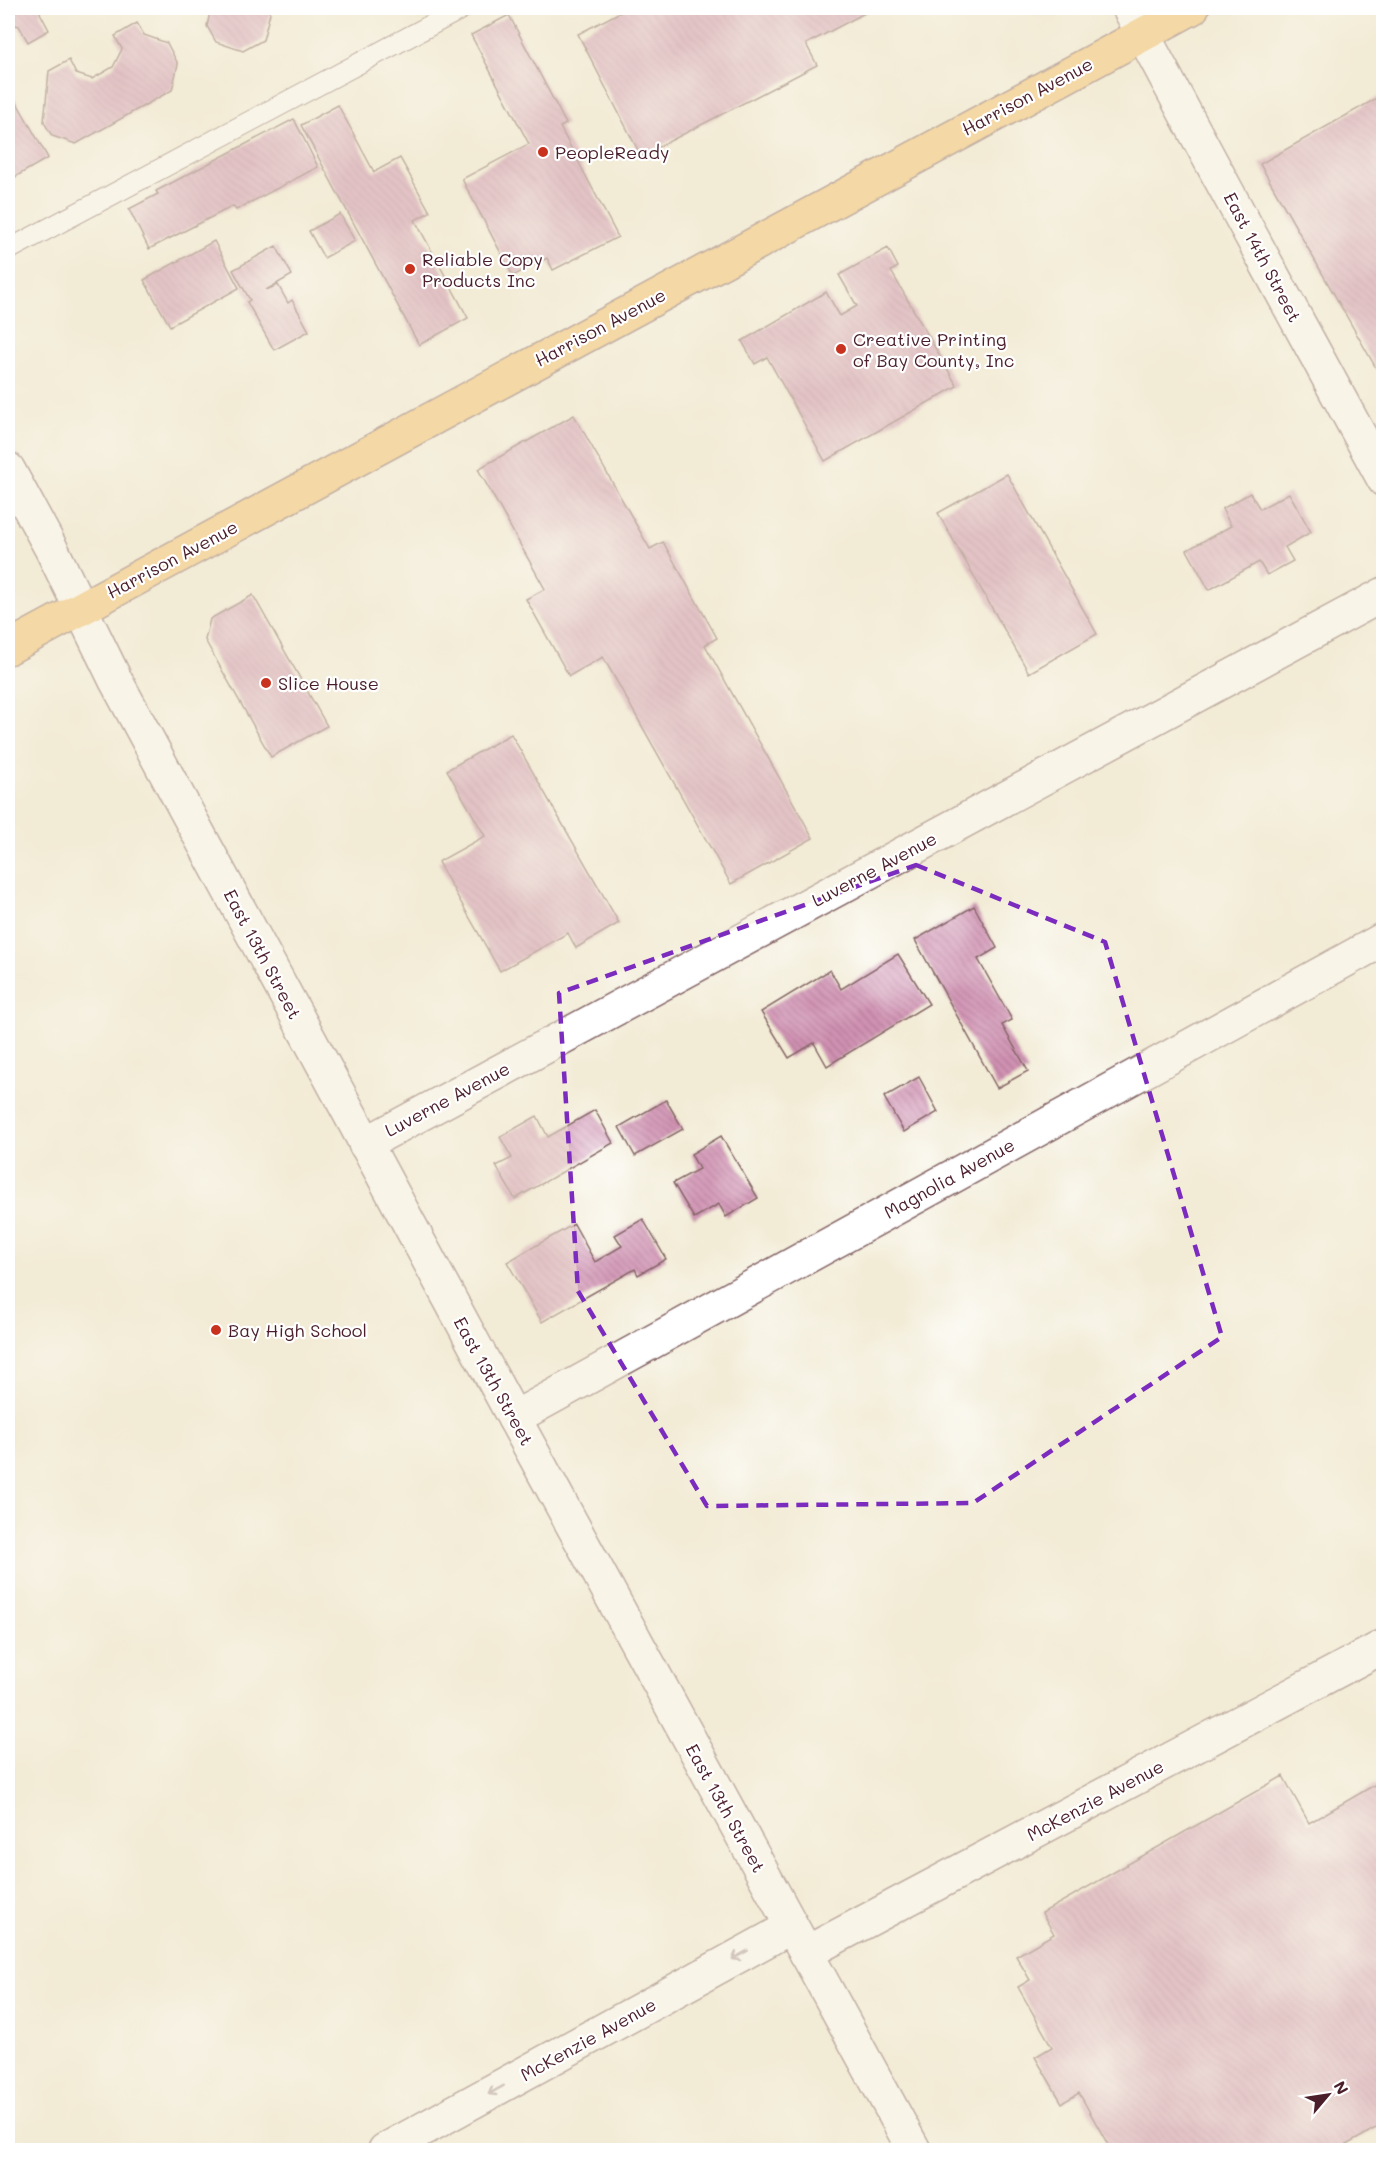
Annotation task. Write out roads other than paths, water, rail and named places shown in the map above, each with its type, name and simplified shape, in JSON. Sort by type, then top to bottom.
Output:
[{"type":"main road","name":"Harrison Avenue","points":[[8,648],[1136,21],[1192,8]]},
{"type":"street","name":"East 14th Street","points":[[1136,21],[1383,480]]},
{"type":"street","name":"East 13th Street","points":[[8,469],[81,608],[116,681],[514,1418],[914,2151]]},
{"type":"street","name":"Luverne Avenue","points":[[365,1143],[1383,594]]},
{"type":"street","name":"Magnolia Avenue","points":[[514,1418],[1383,939]]},
{"type":"street","name":"McKenzie Avenue","points":[[385,2151],[1383,1646]]},
{"type":"lane","points":[[8,250],[463,8]]},
{"type":"place","name":"PeopleReady","points":[[543,152]]},
{"type":"place","name":"Reliable Copy Products Inc","points":[[410,269]]},
{"type":"place","name":"Creative Printing of Bay County, Inc","points":[[841,349]]},
{"type":"place","name":"Slice House","points":[[266,683]]},
{"type":"place","name":"Bay High School","points":[[216,1330]]}]
